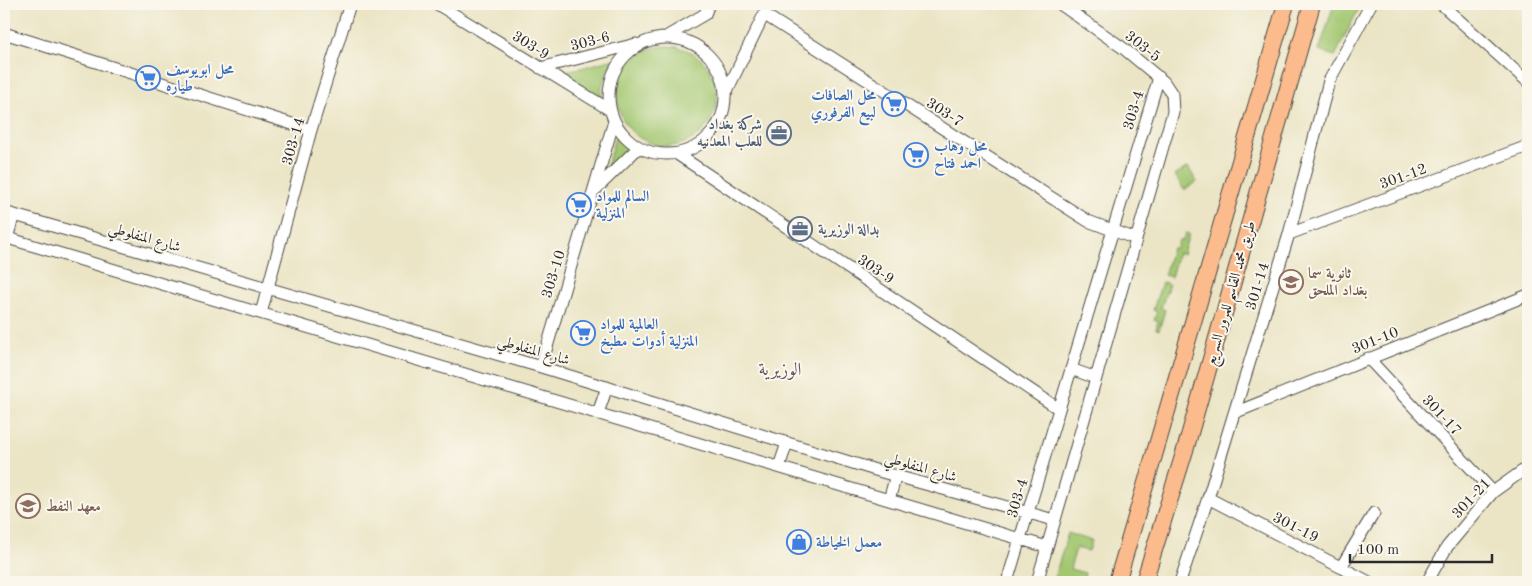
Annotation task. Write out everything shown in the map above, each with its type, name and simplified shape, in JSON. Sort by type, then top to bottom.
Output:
[{"type":"highway","name":"طريق محمد القاسم للمرور السريع","points":[[1117,582],[1286,4]]},
{"type":"highway","name":"طريق محمد القاسم للمرور السريع","points":[[1144,582],[1186,447],[1312,4]]},
{"type":"street","name":"303-14","points":[[261,313],[311,130],[350,4]]},
{"type":"street","name":"303-9","points":[[437,4],[610,110]]},
{"type":"street","points":[[664,38],[683,40],[699,48],[713,61],[722,77],[725,95],[723,111],[717,126],[707,139],[693,149],[678,154],[658,154],[639,148],[624,136],[614,121],[610,110],[610,85],[620,62],[632,50],[646,42],[664,38],[705,14],[709,4]]},
{"type":"street","name":"303-5","points":[[1060,4],[1123,48],[1159,77]]},
{"type":"street","name":"301-14","points":[[1180,582],[1208,498],[1289,234],[1329,81],[1371,4]]},
{"type":"street","points":[[1441,4],[1528,82]]},
{"type":"street","points":[[725,95],[767,9]]},
{"type":"street","name":"303-7","points":[[767,9],[1088,221],[1136,239]]},
{"type":"street","points":[[4,33],[311,130]]},
{"type":"street","name":"303-6","points":[[540,68],[646,42]]},
{"type":"street","name":"303-4","points":[[1007,582],[1159,77]]},
{"type":"street","name":"303-4","points":[[1037,582],[1173,112],[1172,94],[1159,77]]},
{"type":"street","name":"303-10","points":[[541,367],[595,191],[614,121]]},
{"type":"street","name":"301-12","points":[[1289,234],[1528,146]]},
{"type":"street","name":"303-10","points":[[595,191],[639,148]]},
{"type":"street","name":"303-9","points":[[678,154],[1059,410]]},
{"type":"street","points":[[9,213],[5,237],[1047,547]]},
{"type":"street","name":"شارع المنفلوطي","points":[[9,213],[541,367],[896,476],[1054,520]]},
{"type":"street","name":"301-10","points":[[1234,412],[1528,295]]},
{"type":"street","name":"301-17","points":[[1368,358],[1493,492]]},
{"type":"street","points":[[1071,369],[1096,378]]},
{"type":"street","points":[[598,413],[607,387]]},
{"type":"street","points":[[779,467],[787,442]]},
{"type":"street","name":"301-21","points":[[1427,582],[1447,547],[1493,492],[1528,467]]},
{"type":"street","points":[[889,500],[896,476]]},
{"type":"street","name":"301-19","points":[[1208,498],[1369,582]]},
{"type":"street","points":[[1341,567],[1374,513]]},
{"type":"green space","points":[[1334,4],[1361,4],[1335,56],[1319,51]]},
{"type":"green space","points":[[667,46],[677,47],[695,54],[709,68],[716,86],[716,106],[709,124],[695,138],[677,145],[667,146],[657,145],[639,138],[625,124],[618,106],[617,96],[618,86],[625,68],[639,54],[657,47]]},
{"type":"green space","points":[[614,59],[605,77],[601,97],[558,72],[581,68]]},
{"type":"green space","points":[[615,137],[630,149],[606,170]]},
{"type":"green space","points":[[1188,167],[1197,182],[1184,190],[1175,175]]},
{"type":"green space","points":[[1185,233],[1189,234],[1183,254],[1178,253],[1171,277],[1164,275],[1172,248],[1176,248],[1179,240],[1183,241]]},
{"type":"green space","points":[[1162,282],[1169,284],[1161,308],[1165,310],[1159,330],[1156,329],[1158,321],[1154,320],[1157,312],[1153,310]]},
{"type":"green space","points":[[1068,533],[1092,541],[1089,551],[1076,548],[1070,569],[1085,573],[1082,582],[1065,582],[1054,579]]},
{"type":"place","name":"محل ابويوسف طياره","points":[[148,78]]},
{"type":"place","name":"محل الصافات لبيع الفرفوري","points":[[894,104]]},
{"type":"place","name":"شركة بغداد للعلب المعدنيه","points":[[779,133]]},
{"type":"place","name":"محل وهاب احمد فتاح","points":[[916,155]]},
{"type":"place","name":"السالم للمواد المنزلية","points":[[579,205]]},
{"type":"place","name":"بدالة الوزيرية","points":[[800,229]]},
{"type":"place","name":"ثانوية سما بغداد الملحق","points":[[1291,282]]},
{"type":"place","name":"العالمية للمواد المنزلية أدوات مطبخ","points":[[583,333]]},
{"type":"place","name":"معهد النفط","points":[[28,506]]},
{"type":"place","name":"معمل الخياطة","points":[[799,542]]},
{"type":"district","name":"الوزيرية","points":[[780,369]]}]
